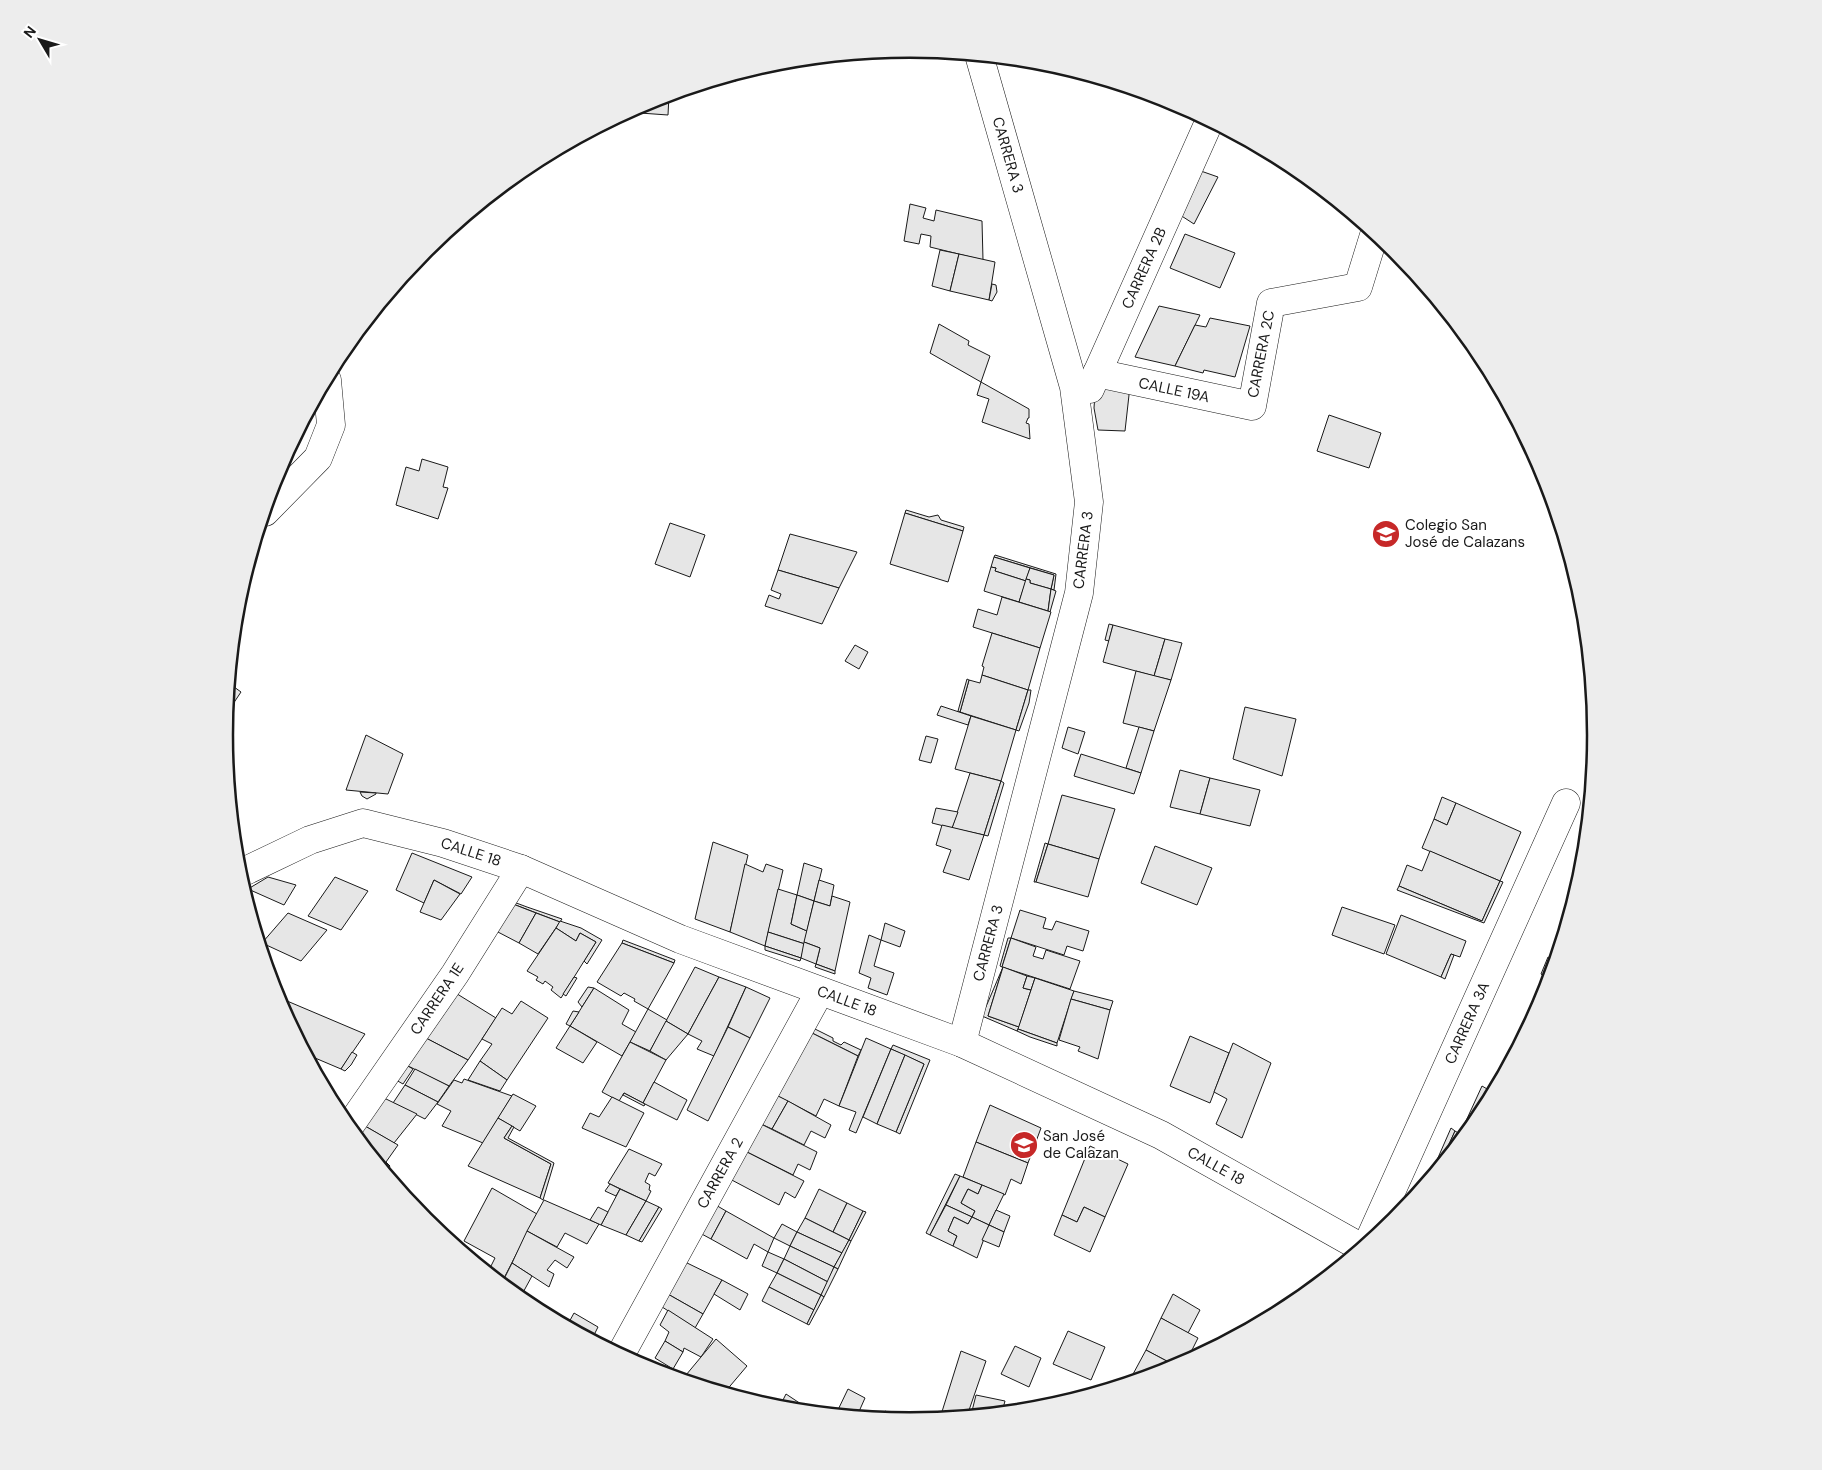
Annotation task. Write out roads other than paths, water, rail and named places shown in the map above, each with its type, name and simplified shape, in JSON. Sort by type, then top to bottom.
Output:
[{"type":"street","name":"CARRERA 3","points":[[962,1043],[1079,593],[1089,502],[1074,387],[982,61]]},
{"type":"street","name":"CARRERA 2B","points":[[1078,415],[1208,125]]},
{"type":"street","name":"CARRERA 2C","points":[[1252,406],[1271,303],[1358,287],[1373,240]]},
{"type":"street","name":"CALLE 19A","points":[[1097,374],[1252,406]]},
{"type":"street","points":[[275,502],[318,458],[331,425],[327,391]]},
{"type":"street","name":"CARRERA 3A","points":[[1375,1229],[1566,803]]},
{"type":"street","name":"CALLE 18","points":[[248,870],[310,840],[363,823],[443,843],[521,869],[680,939],[962,1043],[1161,1135],[1357,1245]]},
{"type":"street","name":"CARRERA 1E","points":[[354,1120],[455,974],[521,869]]},
{"type":"street","name":"CARRERA 2","points":[[624,1349],[820,991]]},
{"type":"place","name":"Colegio San José de Calazans","points":[[1386,534]]},
{"type":"place","name":"San José de Calazan","points":[[1024,1145]]}]
